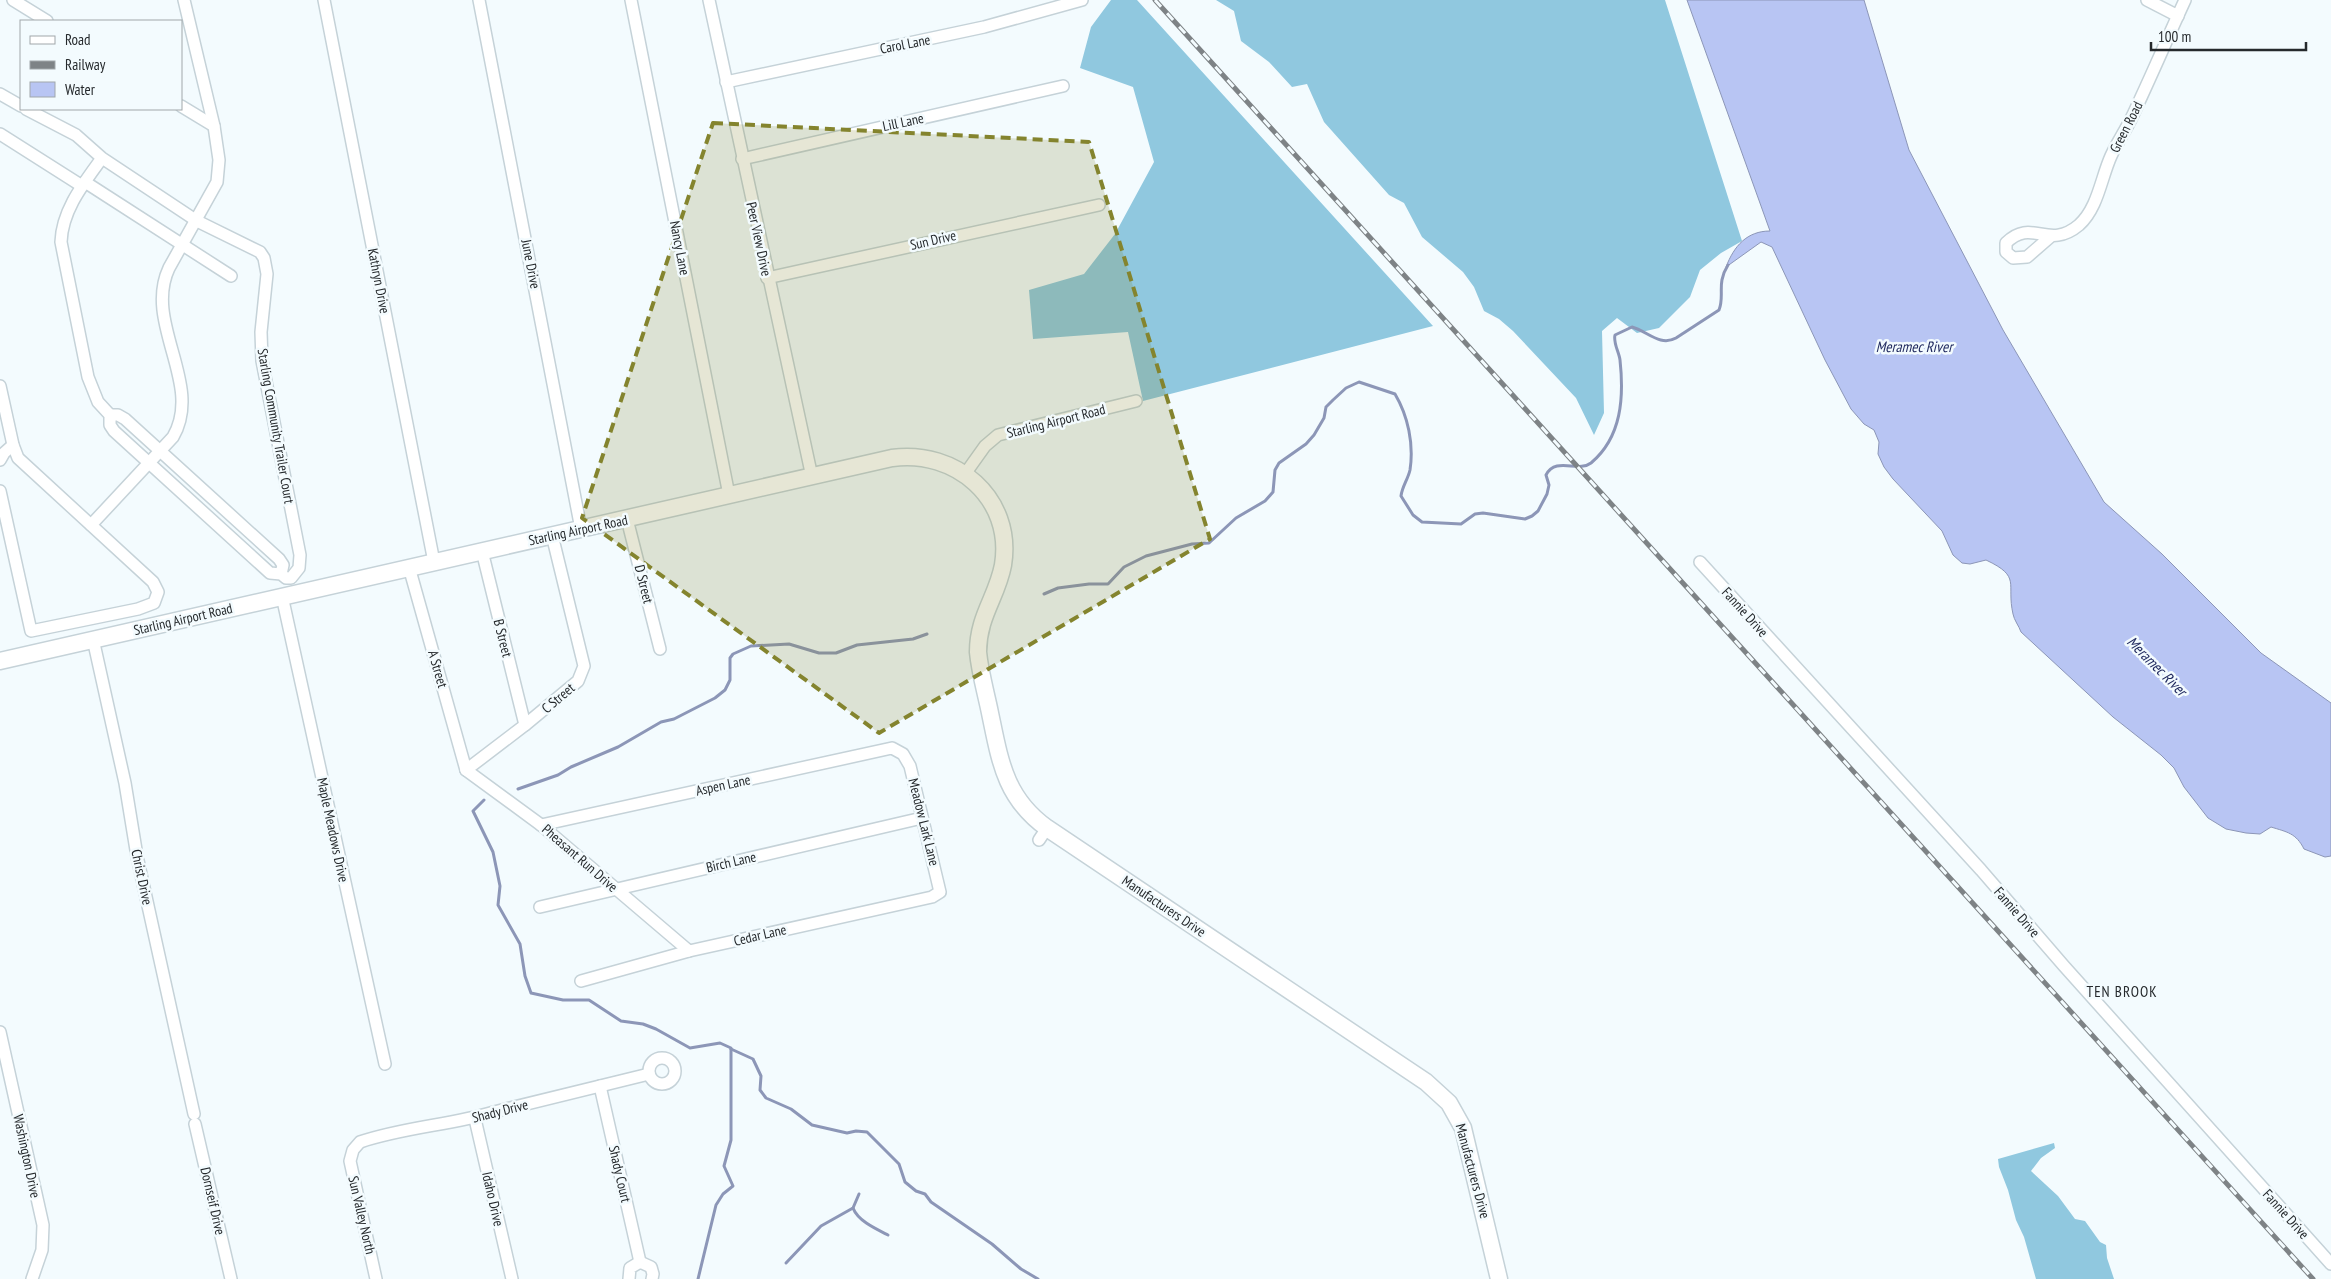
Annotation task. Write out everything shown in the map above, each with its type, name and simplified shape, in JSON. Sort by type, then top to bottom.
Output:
[{"type":"street","points":[[91,525],[173,437],[179,426],[182,413],[182,394],[164,310],[162,290],[166,274],[197,221],[219,176],[219,160],[214,126],[184,0]]},
{"type":"street","name":"Kathryn Drive","points":[[324,0],[434,562]]},
{"type":"street","name":"June Drive","points":[[479,0],[581,529]]},
{"type":"street","name":"Nancy Lane","points":[[631,0],[729,496]]},
{"type":"street","name":"Peer View Drive","points":[[709,0],[767,278],[812,477]]},
{"type":"street","name":"Carol Lane","points":[[726,82],[964,31],[1082,0]]},
{"type":"street","points":[[2147,0],[2178,16]]},
{"type":"street","name":"Green Road","points":[[2050,237],[2059,236],[2072,229],[2088,214],[2111,155],[2130,121],[2185,0]]},
{"type":"street","points":[[16,1],[45,20]]},
{"type":"street","name":"Lill Lane","points":[[742,159],[1063,86]]},
{"type":"street","points":[[1,97],[20,106]]},
{"type":"street","points":[[182,107],[214,126]]},
{"type":"street","name":"Starling Community Trailer Court","points":[[28,110],[76,135],[102,158],[197,221],[254,248],[264,258],[267,274],[261,332],[261,354],[300,555],[299,568],[287,586]]},
{"type":"street","points":[[0,134],[184,244],[231,276]]},
{"type":"street","points":[[102,158],[84,184],[63,222],[61,235],[62,253],[88,377],[98,402],[110,416],[110,424],[114,431],[268,571],[287,586]]},
{"type":"street","name":"Sun Drive","points":[[767,278],[1099,205]]},
{"type":"street","points":[[0,386],[13,445],[21,461],[153,582],[158,592],[154,603],[144,607],[31,631],[0,491]]},
{"type":"street","name":"Starling Airport Road","points":[[0,661],[93,639],[287,586],[410,568],[908,456],[935,460],[965,474],[985,446],[1003,433],[1136,401]]},
{"type":"street","points":[[110,416],[118,415],[125,419],[279,559],[283,565],[287,586]]},
{"type":"street","points":[[0,460],[4,452],[13,445]]},
{"type":"street","name":"Manufacturers Drive","points":[[965,474],[982,490],[991,503],[999,519],[1003,534],[1002,568],[982,618],[978,644],[979,661],[997,744],[1005,776],[1015,796],[1043,834],[1410,1071],[1440,1093],[1455,1111],[1466,1136],[1499,1279]]},
{"type":"street","name":"D Street","points":[[627,519],[660,649]]},
{"type":"street","name":"C Street","points":[[466,770],[578,681],[584,666],[552,536]]},
{"type":"street","name":"B Street","points":[[482,551],[525,725]]},
{"type":"street","name":"Fannie Drive","points":[[1700,562],[1981,870],[2064,966],[2331,1264]]},
{"type":"street","name":"A Street","points":[[410,568],[466,770]]},
{"type":"street","name":"Maple Meadows Drive","points":[[287,586],[385,1064]]},
{"type":"street","name":"Christ Drive","points":[[93,639],[125,783],[139,866],[195,1119]]},
{"type":"street","name":"Aspen Lane","points":[[541,825],[892,748],[903,754]]},
{"type":"street","name":"Meadow Lark Lane","points":[[903,754],[910,766],[940,892]]},
{"type":"street","name":"Pheasant Run Drive","points":[[466,770],[541,825],[689,951]]},
{"type":"street","name":"Birch Lane","points":[[540,908],[922,818]]},
{"type":"street","name":"Cedar Lane","points":[[581,981],[689,951],[932,897],[940,892]]},
{"type":"street","name":"Washington Drive","points":[[0,1032],[43,1225],[42,1250],[32,1279]]},
{"type":"street","name":"Shady Drive","points":[[353,1150],[360,1142],[370,1139],[453,1121],[475,1119],[494,1112],[649,1074]]},
{"type":"street","name":"Shady Court","points":[[600,1086],[640,1262],[651,1267],[652,1279]]},
{"type":"street","name":"Dornseif Drive","points":[[195,1119],[231,1279]]},
{"type":"street","name":"Idaho Drive","points":[[475,1119],[512,1279]]},
{"type":"street","name":"Sun Valley North","points":[[353,1150],[350,1162],[376,1279]]},
{"type":"street","points":[[629,1279],[630,1268],[640,1262]]},
{"type":"highlighted area","points":[[713,123],[1089,142],[1210,539],[879,733],[582,518]]},
{"type":"shaded area","points":[[1111,0],[1137,0],[1433,326],[1143,401],[1128,332],[1033,339],[1029,290],[1084,274],[1115,234],[1154,162],[1133,87],[1080,68],[1091,27]]},
{"type":"shaded area","points":[[1216,0],[1665,0],[1742,241],[1721,253],[1700,270],[1690,297],[1659,328],[1637,333],[1617,318],[1602,331],[1604,413],[1594,435],[1576,398],[1513,331],[1499,319],[1484,311],[1474,287],[1463,272],[1422,237],[1404,203],[1389,195],[1324,122],[1307,84],[1292,87],[1269,62],[1241,41],[1234,11]]},
{"type":"shaded area","points":[[2054,1143],[2055,1148],[2041,1158],[2031,1171],[2058,1196],[2075,1219],[2085,1221],[2100,1242],[2106,1245],[2107,1258],[2114,1279],[2036,1279],[1998,1159]]},
{"type":"water","name":"Meramec River","points":[[1687,0],[1864,0],[1909,150],[2003,330],[2104,502],[2162,554],[2261,653],[2331,703],[2331,856],[2325,857],[2304,849],[2294,836],[2282,830],[2271,827],[2260,834],[2246,833],[2226,829],[2208,818],[2184,787],[2174,768],[2161,755],[2113,717],[2021,632],[2011,603],[2009,576],[1986,560],[1970,564],[1962,563],[1953,555],[1942,531],[1893,479],[1884,467],[1878,454],[1879,442],[1874,430],[1864,424],[1851,409],[1825,360],[1772,247],[1761,242],[1726,267],[1737,246],[1742,241],[1755,234],[1770,231]]},
{"type":"waterway","points":[[1044,594],[1058,588],[1089,584],[1108,584],[1124,567],[1146,556],[1192,544],[1209,543],[1236,518],[1265,501],[1273,492],[1275,470],[1279,463],[1306,444],[1314,435],[1324,418],[1326,407],[1346,388],[1359,382],[1395,394],[1400,403],[1407,421],[1411,450],[1410,470],[1401,496],[1413,515],[1422,522],[1461,524],[1475,514],[1483,513],[1525,519],[1532,516],[1538,511],[1547,494],[1549,485],[1546,475],[1550,469],[1561,465],[1586,466],[1591,463],[1601,453],[1615,429],[1619,416],[1622,388],[1620,360],[1615,335],[1632,327],[1659,340],[1664,341],[1676,338],[1719,310],[1721,305],[1722,278],[1728,265]]},
{"type":"waterway","points":[[518,789],[558,775],[571,767],[618,747],[661,722],[674,719],[715,698],[725,690],[730,680],[730,658],[733,654],[751,646],[789,644],[819,653],[836,653],[857,645],[913,639],[927,634]]},
{"type":"waterway","points":[[484,800],[473,811],[493,852],[500,886],[498,905],[520,944],[525,976],[531,993],[563,1000],[589,1000],[621,1021],[643,1024],[656,1029],[690,1048],[720,1043],[731,1048],[731,1140],[724,1166],[733,1186],[723,1194],[716,1205],[698,1279]]},
{"type":"waterway","points":[[731,1049],[753,1059],[761,1076],[760,1090],[766,1098],[791,1109],[812,1125],[847,1133],[856,1131],[867,1132],[899,1164],[905,1182],[916,1191],[925,1194],[931,1202],[992,1244],[1021,1269],[1038,1279]]},
{"type":"waterway","points":[[786,1263],[821,1226],[853,1208],[859,1194]]},
{"type":"waterway","points":[[853,1208],[863,1221],[888,1235]]},
{"type":"railway","points":[[1155,0],[2313,1279]]},
{"type":"district","name":"TEN BROOK","points":[[2122,991]]}]
